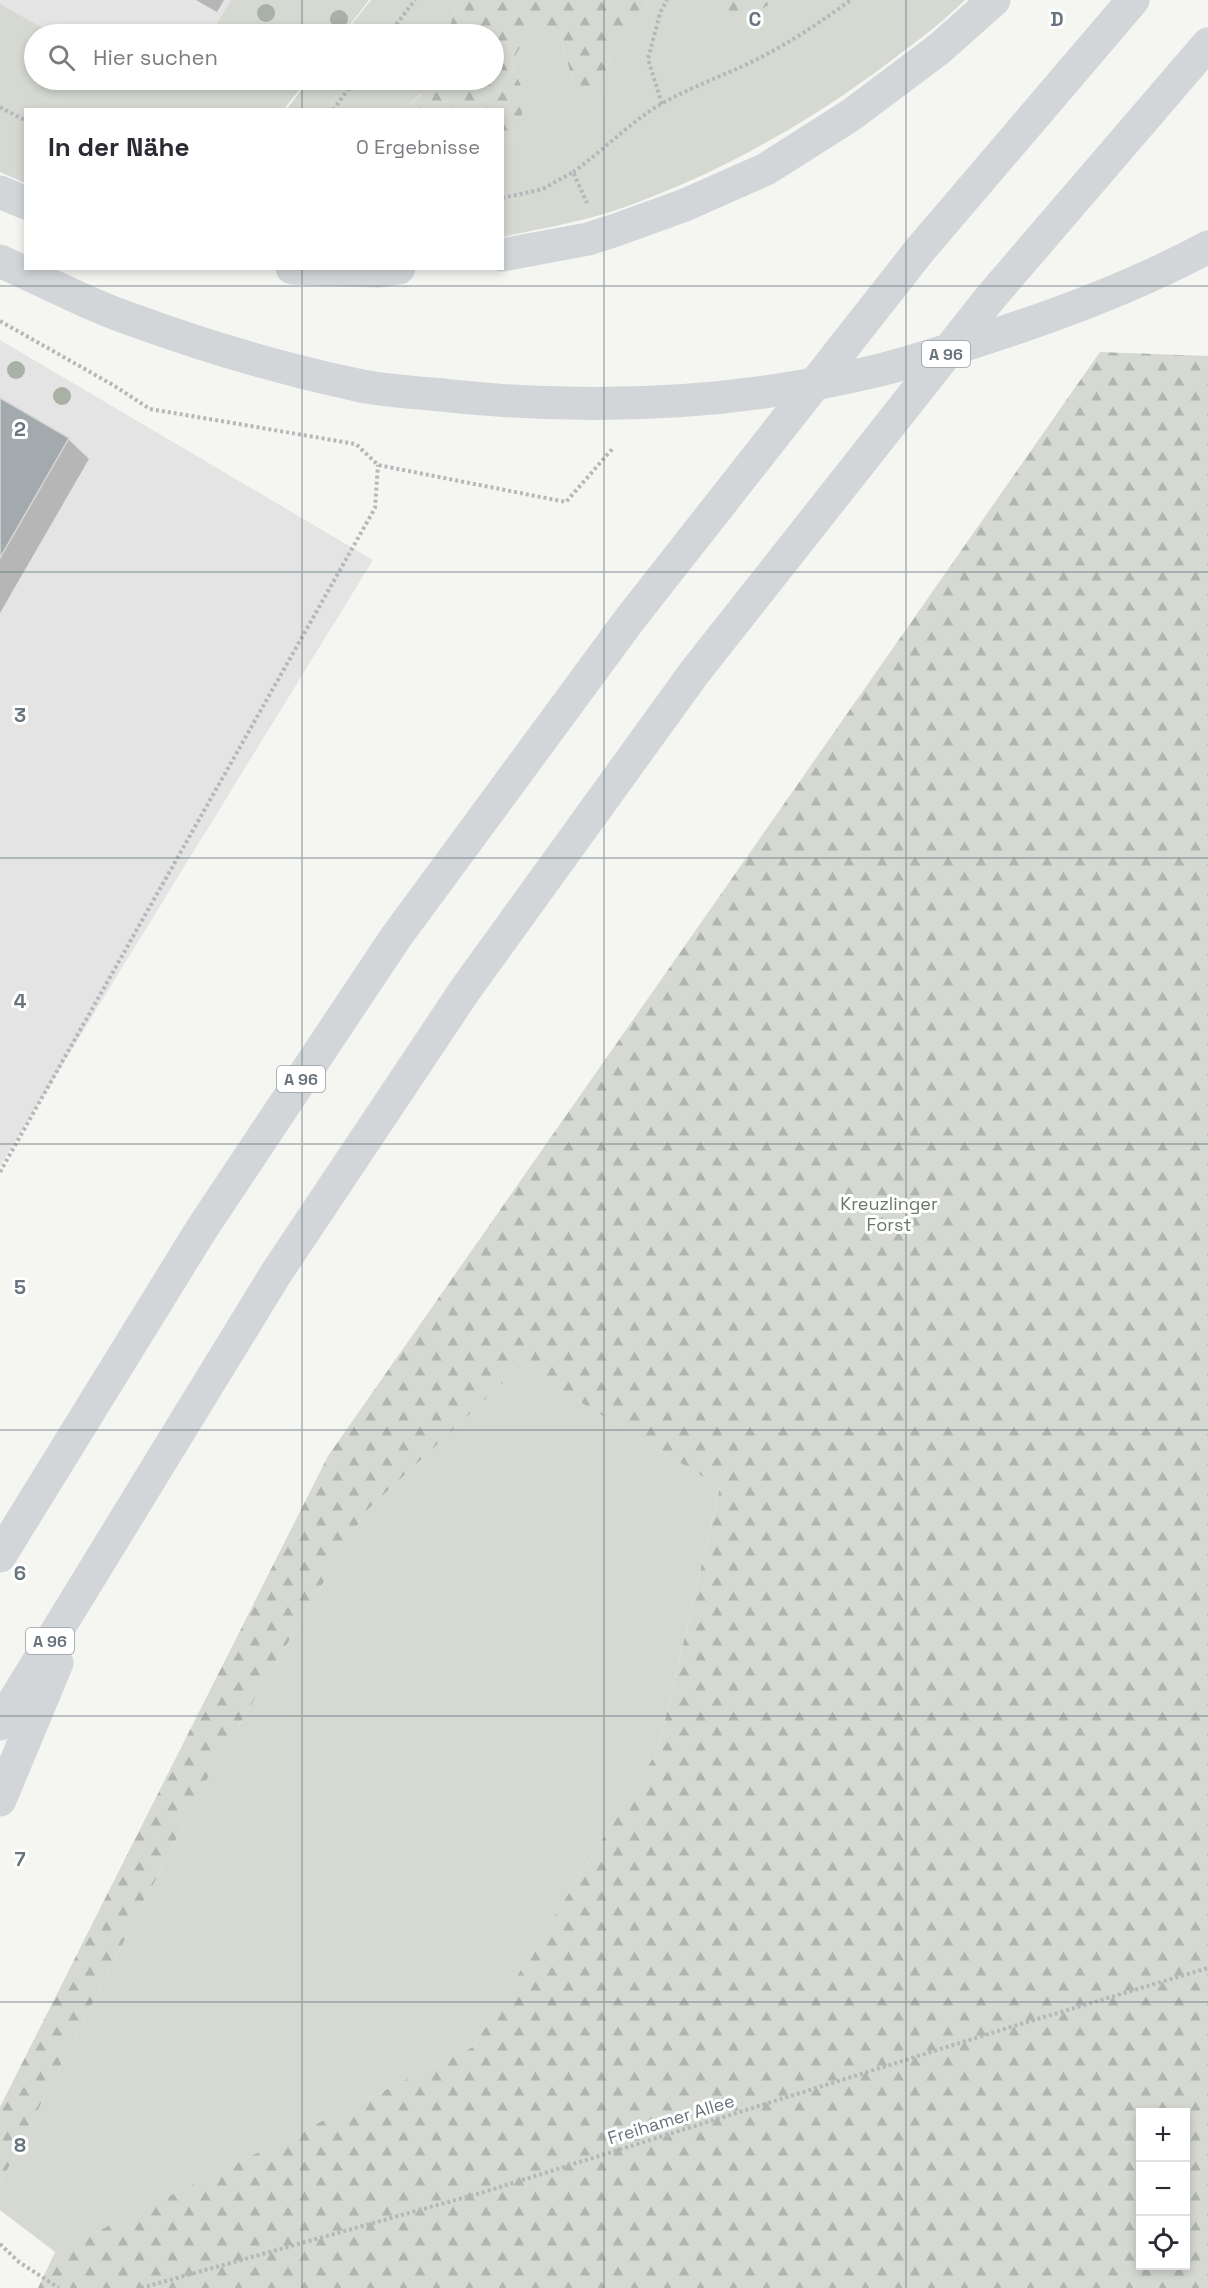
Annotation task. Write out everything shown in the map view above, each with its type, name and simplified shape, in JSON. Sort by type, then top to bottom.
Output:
[{"type":"highway","points":[[504,255],[588,238],[685,205],[766,169],[851,116],[939,49],[994,0]]},
{"type":"highway","name":"A 96","points":[[0,1556],[201,1230],[396,937],[658,582],[919,251],[1133,0]]},
{"type":"highway","name":"A 96","points":[[0,1725],[275,1275],[446,1020],[687,682],[990,298],[1208,44]]},
{"type":"highway","points":[[0,192],[24,202]]},
{"type":"highway","points":[[0,261],[136,322],[258,360],[360,386],[478,398],[564,403],[657,403],[732,396],[883,369],[981,340],[1078,306],[1170,267],[1208,247]]},
{"type":"highway","points":[[350,270],[386,270]]},
{"type":"highway","points":[[0,1800],[100,1558]]},
{"type":"path","points":[[397,24],[415,0]]},
{"type":"path","points":[[662,104],[648,59],[660,13],[667,0]]},
{"type":"path","points":[[504,198],[543,189],[573,172],[662,104],[765,55],[812,28],[851,0]]},
{"type":"path","points":[[334,108],[348,90]]},
{"type":"path","points":[[0,107],[24,120]]},
{"type":"path","points":[[573,172],[589,208],[588,238]]},
{"type":"path","points":[[0,321],[113,385],[150,409],[356,444],[378,465],[566,502],[614,447]]},
{"type":"path","points":[[0,1172],[375,508],[378,465]]},
{"type":"path","name":"Freihamer Allee","points":[[141,2288],[484,2192],[1002,2029],[1208,1968]]},
{"type":"path","points":[[0,2244],[19,2262],[59,2288]]},
{"type":"shaded area","points":[[0,0],[331,0],[303,24],[24,24],[24,45],[0,70]]},
{"type":"shaded area","points":[[0,340],[373,560],[0,1166]]},
{"type":"green space","points":[[231,0],[369,0],[351,24],[217,24]]},
{"type":"green space","points":[[371,0],[457,0],[451,24],[352,24]]},
{"type":"green space","points":[[457,0],[648,0],[639,21],[624,32],[612,53],[606,69],[604,91],[590,98],[572,79],[559,31],[544,25],[525,39],[511,63],[523,90],[518,138],[504,145],[504,108],[405,108],[421,95],[414,90],[504,90],[504,24],[451,24]]},
{"type":"green space","points":[[648,0],[706,0],[712,9],[734,26],[777,0],[965,0],[930,31],[829,105],[729,162],[694,179],[607,213],[504,237],[504,144],[518,138],[523,90],[511,63],[525,39],[544,25],[559,31],[572,79],[604,91],[606,69],[612,53],[624,32],[639,21]]},
{"type":"green space","points":[[706,0],[777,0],[734,26],[712,9]]},
{"type":"green space","points":[[0,4],[35,24],[24,24],[24,90],[299,90],[285,108],[24,108],[24,183],[0,172]]},
{"type":"green space","points":[[301,90],[415,90],[421,94],[405,108],[288,108]]},
{"type":"green space","name":"Kreuzlinger Forst","points":[[1100,352],[1208,356],[1208,2288],[38,2288],[55,2252],[473,2047],[658,1750],[720,1487],[521,1366],[365,1512],[206,1781],[0,2184],[0,2107],[328,1456]]},
{"type":"green space","points":[[521,1366],[720,1487],[658,1750],[473,2047],[55,2252],[0,2210],[0,2184],[206,1781],[365,1512]]},
{"type":"building","points":[[0,398],[69,438],[0,558]]}]
